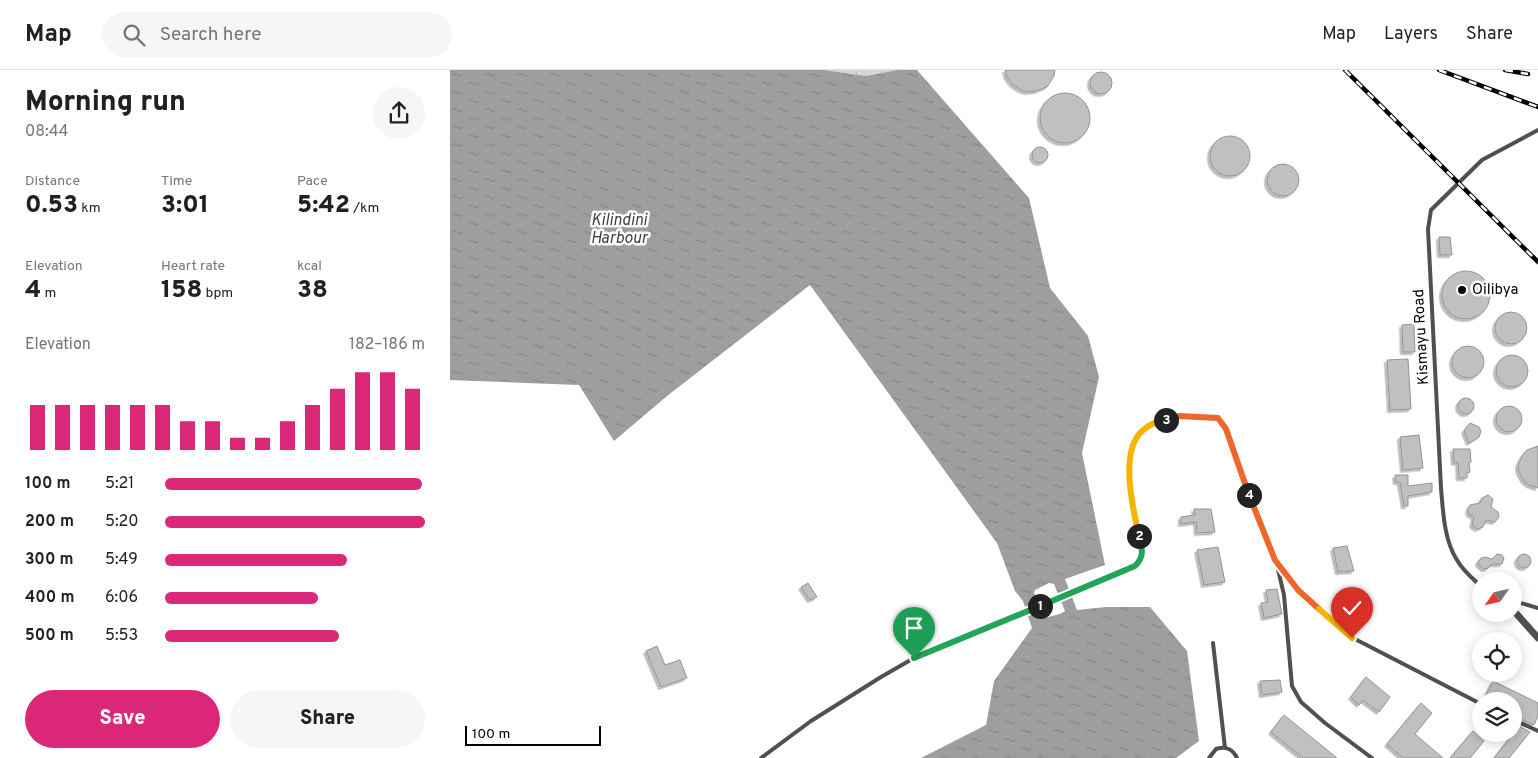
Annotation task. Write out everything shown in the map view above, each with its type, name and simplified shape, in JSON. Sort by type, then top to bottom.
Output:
[{"type":"street","points":[[1522,620],[1538,638]]},
{"type":"lane","name":"Kismayu Road","points":[[1472,578],[1456,560],[1450,548],[1445,524],[1441,488],[1428,230],[1431,210],[1482,160],[1538,130]]},
{"type":"lane","points":[[760,758],[811,720],[881,676],[914,658],[1124,572],[1141,560],[1142,552],[1133,510],[1128,467],[1135,441],[1141,431],[1151,424],[1179,416],[1218,418],[1226,429],[1254,509],[1275,560],[1284,595],[1292,686],[1301,702],[1325,723],[1372,758]]},
{"type":"lane","points":[[1275,560],[1298,590],[1352,638],[1472,699]]},
{"type":"lane","points":[[1522,603],[1538,608]]},
{"type":"lane","points":[[1213,642],[1225,748]]},
{"type":"lane","points":[[1522,724],[1538,731]]},
{"type":"lane","points":[[1208,758],[1216,749],[1225,748],[1233,752],[1237,758]]},
{"type":"green space","points":[[824,70],[897,70],[866,76]]},
{"type":"water","name":"Kilindini Harbour","points":[[450,70],[824,70],[866,76],[897,70],[917,70],[1029,198],[1050,288],[1088,336],[1099,377],[1082,453],[1105,565],[1065,579],[1077,610],[1106,607],[1150,607],[1187,651],[1199,741],[1176,758],[921,758],[986,725],[994,681],[1032,628],[1023,601],[1015,591],[997,543],[810,285],[667,396],[614,441],[579,385],[450,380]],"holes":[[[1049,583],[1054,584],[1065,611],[1048,617],[1034,593],[1035,590]]]},
{"type":"building","points":[[1005,70],[1055,70],[1054,76],[1047,87],[1027,92],[1012,84]]},
{"type":"building","points":[[1101,72],[1109,75],[1112,83],[1109,91],[1101,94],[1093,91],[1090,83],[1093,75]]},
{"type":"building","points":[[1060,93],[1070,93],[1083,100],[1090,113],[1090,123],[1083,136],[1070,143],[1060,143],[1051,139],[1044,132],[1040,123],[1040,113],[1044,104],[1051,97]]},
{"type":"building","points":[[1234,136],[1241,139],[1247,145],[1250,156],[1249,164],[1241,173],[1234,176],[1226,176],[1219,173],[1211,164],[1210,152],[1213,145],[1222,137]]},
{"type":"building","points":[[1037,147],[1043,147],[1048,152],[1046,161],[1037,163],[1032,158],[1032,152]]},
{"type":"building","points":[[1283,164],[1294,169],[1299,180],[1294,191],[1283,196],[1272,191],[1267,180],[1272,169]]},
{"type":"building","points":[[1439,237],[1450,237],[1452,255],[1440,255]]},
{"type":"building","points":[[1461,271],[1471,271],[1483,278],[1490,290],[1490,300],[1483,312],[1471,319],[1461,319],[1453,315],[1446,308],[1442,300],[1442,290],[1446,282],[1453,275]]},
{"type":"building","points":[[1511,312],[1522,317],[1527,328],[1522,339],[1511,344],[1500,339],[1495,328],[1500,317]]},
{"type":"building","points":[[1414,324],[1415,352],[1403,352],[1402,325]]},
{"type":"building","points":[[1468,346],[1479,351],[1484,362],[1479,373],[1468,378],[1457,373],[1452,362],[1457,351]]},
{"type":"building","points":[[1512,355],[1523,360],[1528,371],[1523,382],[1512,387],[1501,382],[1496,371],[1501,360]]},
{"type":"building","points":[[1408,359],[1411,409],[1390,410],[1387,360]]},
{"type":"building","points":[[1463,398],[1469,398],[1474,403],[1472,412],[1463,414],[1458,409],[1458,403]]},
{"type":"building","points":[[1509,406],[1518,410],[1522,419],[1518,428],[1509,432],[1500,428],[1496,419],[1500,410]]},
{"type":"building","points":[[1470,423],[1479,427],[1481,431],[1479,437],[1469,443],[1464,431]]},
{"type":"building","points":[[1419,435],[1423,468],[1403,470],[1400,437]]},
{"type":"building","points":[[1538,446],[1538,488],[1524,481],[1519,472],[1518,465],[1527,450]]},
{"type":"building","points":[[1453,449],[1470,449],[1470,472],[1467,473],[1467,478],[1459,478],[1458,462],[1454,463]]},
{"type":"building","points":[[1395,475],[1408,475],[1408,486],[1432,483],[1432,492],[1408,496],[1408,506],[1404,506],[1400,482],[1396,482]]},
{"type":"building","points":[[1488,495],[1493,499],[1491,507],[1498,512],[1499,517],[1495,522],[1486,520],[1483,527],[1477,529],[1472,525],[1474,517],[1469,514],[1468,510],[1470,505],[1480,503],[1482,498]]},
{"type":"building","points":[[1194,509],[1211,509],[1215,532],[1197,533],[1196,522],[1181,524],[1181,517],[1195,515]]},
{"type":"building","points":[[1347,546],[1354,571],[1338,572],[1333,548]]},
{"type":"building","points":[[1218,547],[1225,582],[1204,585],[1197,550]]},
{"type":"building","points":[[1497,554],[1502,555],[1504,558],[1502,564],[1492,564],[1484,569],[1479,565],[1478,562],[1481,558],[1492,559]]},
{"type":"building","points":[[1524,554],[1529,556],[1531,561],[1529,566],[1524,568],[1519,566],[1517,561],[1519,556]]},
{"type":"building","points":[[808,583],[817,597],[810,600],[801,587]]},
{"type":"building","points":[[1277,589],[1282,614],[1264,618],[1261,603],[1268,602],[1266,590]]},
{"type":"building","points":[[657,646],[665,665],[680,660],[687,678],[661,687],[646,651]]},
{"type":"building","points":[[1366,677],[1390,697],[1379,712],[1363,700],[1359,705],[1351,697]]},
{"type":"building","points":[[1280,680],[1282,692],[1262,695],[1260,681]]},
{"type":"building","points":[[1492,682],[1495,682],[1516,692],[1488,692]]},
{"type":"building","points":[[1522,695],[1538,703],[1538,716],[1534,725],[1522,720]]},
{"type":"building","points":[[1421,703],[1432,713],[1415,734],[1443,758],[1403,758],[1387,744]]},
{"type":"building","points":[[1284,715],[1337,758],[1303,758],[1271,732]]},
{"type":"building","points":[[1522,728],[1530,732],[1522,742]]},
{"type":"building","points":[[1472,732],[1472,742],[1483,742],[1470,758],[1450,758]]},
{"type":"building","points":[[1506,742],[1522,742],[1509,758],[1494,758]]},
{"type":"railway","points":[[1345,70],[1538,262]]},
{"type":"railway","points":[[1439,70],[1538,107]]},
{"type":"railway","points":[[1505,70],[1528,74]]},
{"type":"place","name":"Oilibya","points":[[1462,290]]},
{"type":"route","points":[[914,658],[1135,566],[1141,560],[1142,552],[1133,510],[1128,467],[1135,441],[1141,431],[1151,424],[1179,416],[1218,418],[1222,422],[1275,560],[1298,590],[1352,638]]}]
